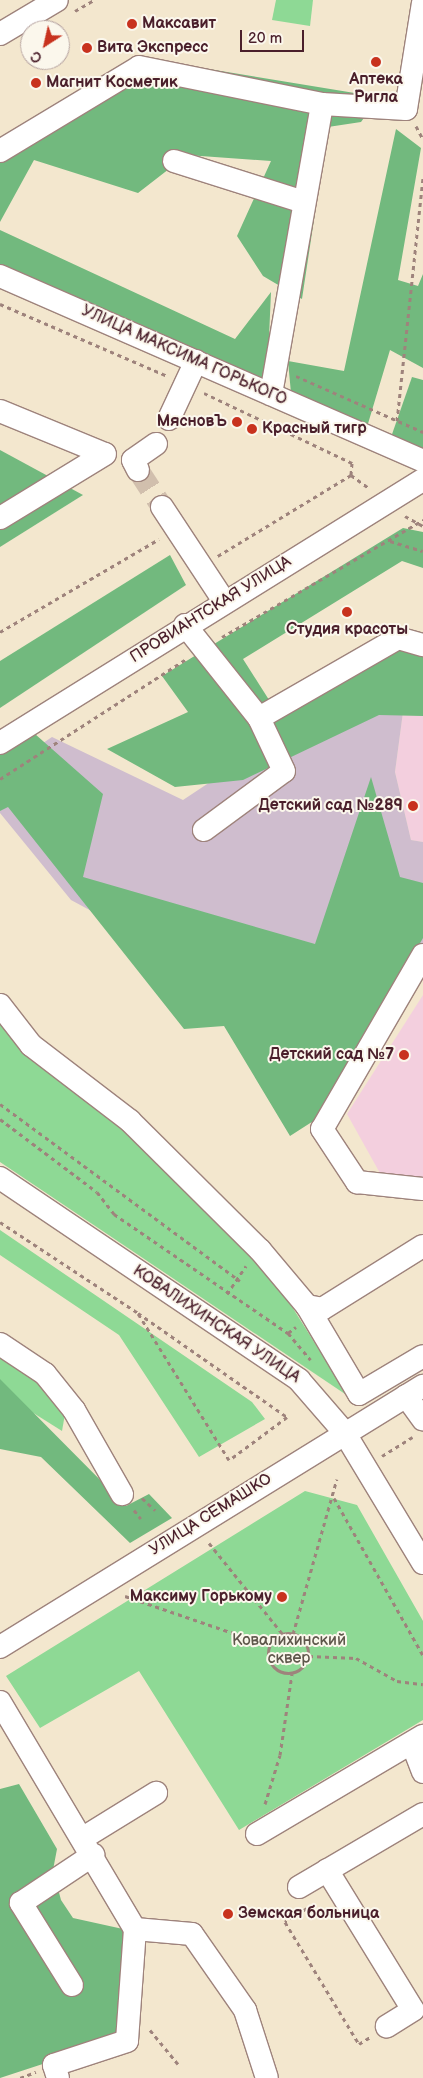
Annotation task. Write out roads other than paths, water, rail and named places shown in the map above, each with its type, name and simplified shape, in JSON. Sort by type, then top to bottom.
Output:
[{"type":"street","points":[[0,34],[57,0]]},
{"type":"street","points":[[0,151],[139,66],[322,104],[406,109],[415,102],[423,3]]},
{"type":"street","points":[[271,394],[322,104]]},
{"type":"street","points":[[174,161],[304,202]]},
{"type":"street","name":"УЛИЦА МАКСИМА ГОРЬКОГО","points":[[0,276],[423,461]]},
{"type":"street","points":[[169,419],[196,361]]},
{"type":"street","points":[[0,411],[135,465],[156,444]]},
{"type":"street","points":[[0,518],[105,454]]},
{"type":"street","name":"ПРОВИАНТСКАЯ УЛИЦА","points":[[0,743],[224,601],[423,480]]},
{"type":"street","points":[[162,507],[224,601]]},
{"type":"street","points":[[186,625],[259,718],[284,771],[204,830]]},
{"type":"street","points":[[259,718],[398,638],[423,644]]},
{"type":"street","points":[[423,955],[322,1129],[357,1182],[423,1189]]},
{"type":"street","points":[[0,1005],[31,1045],[137,1127],[260,1250],[307,1306],[359,1394],[423,1356]]},
{"type":"street","name":"КОВАЛИХИНСКАЯ УЛИЦА","points":[[0,1178],[299,1380],[344,1432],[423,1562]]},
{"type":"street","points":[[307,1306],[322,1308],[423,1246]]},
{"type":"street","points":[[0,1344],[45,1374],[74,1410],[122,1494]]},
{"type":"street","points":[[414,1391],[419,1427]]},
{"type":"street","name":"УЛИЦА СЕМАШКО","points":[[0,1647],[344,1432],[414,1391]]},
{"type":"street","points":[[0,1702],[88,1846],[135,1929],[132,2009],[127,2041],[54,2066],[58,2078]]},
{"type":"street","points":[[257,1834],[417,1740],[423,1772]]},
{"type":"street","points":[[72,1985],[21,1903],[88,1846],[156,1793]]},
{"type":"street","points":[[299,1886],[423,1814]]},
{"type":"street","points":[[327,1870],[413,2010],[380,2030]]},
{"type":"street","points":[[135,1929],[192,1934],[245,2010],[267,2078]]},
{"type":"tunnel","points":[[138,470],[162,507]]},
{"type":"place","name":"Максавит","points":[[132,24]]},
{"type":"place","name":"Вита Экспресс","points":[[87,48]]},
{"type":"place","name":"Аптека Ригла","points":[[376,62]]},
{"type":"place","name":"Магнит Косметик","points":[[36,83]]},
{"type":"place","name":"МясновЪ","points":[[237,422]]},
{"type":"place","name":"Красный тигр","points":[[252,429]]},
{"type":"place","name":"Студия красоты","points":[[347,612]]},
{"type":"place","name":"Детский сад №289","points":[[413,806]]},
{"type":"place","name":"Детский сад №7","points":[[404,1055]]},
{"type":"place","name":"Максиму Горькому","points":[[282,1597]]},
{"type":"place","name":"Земская больница","points":[[228,1914]]},
{"type":"park label","name":"Ковалихинский сквер","points":[[289,1650]]}]
